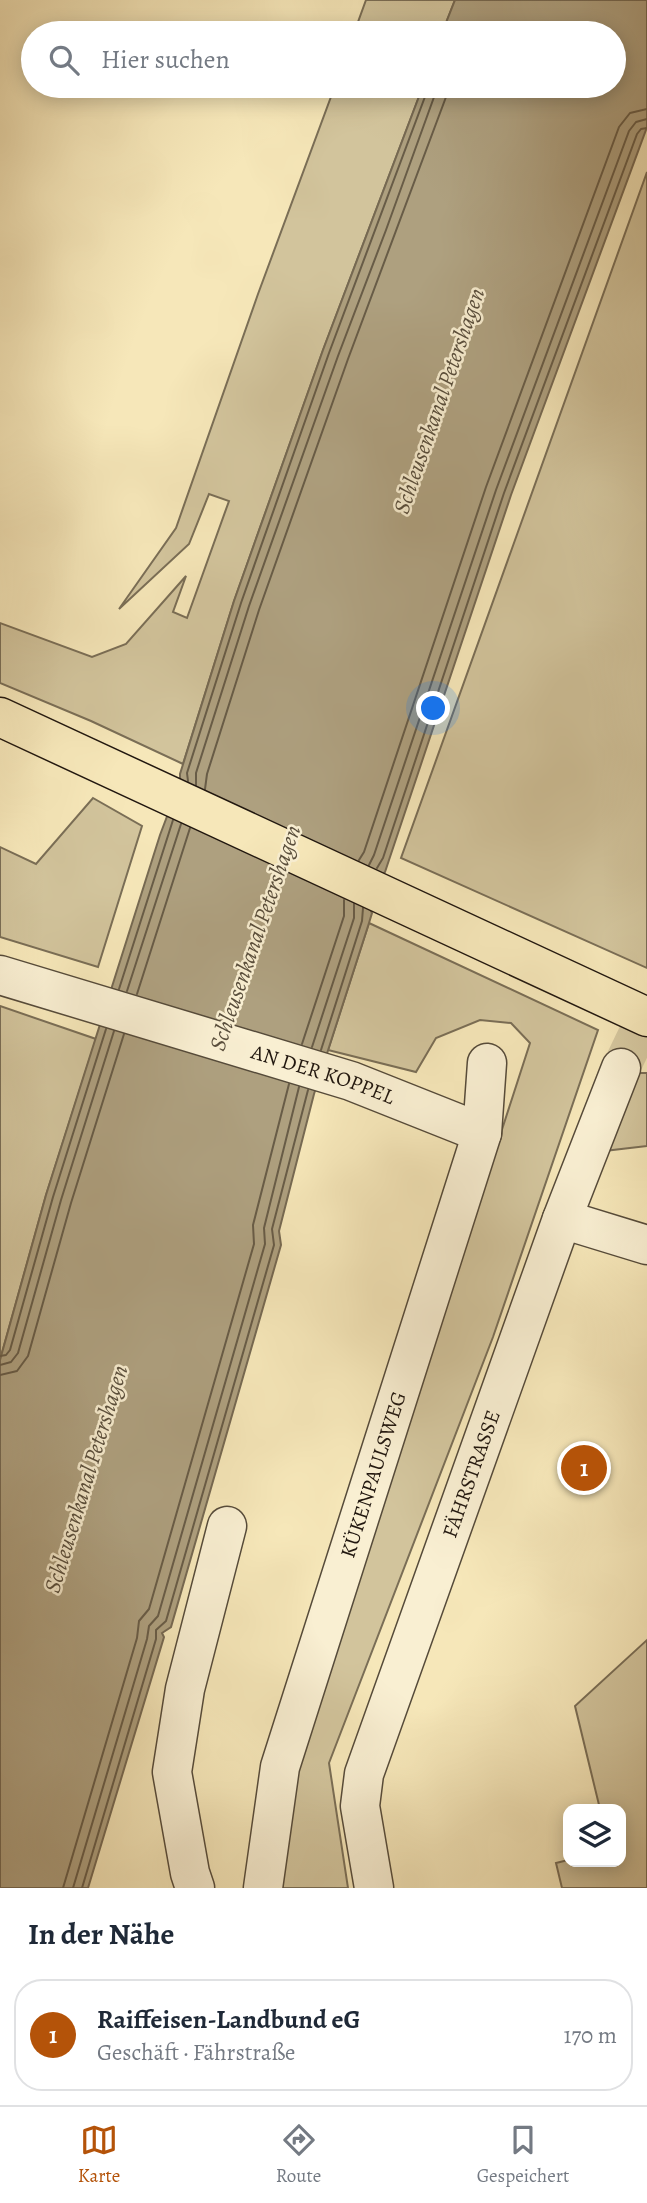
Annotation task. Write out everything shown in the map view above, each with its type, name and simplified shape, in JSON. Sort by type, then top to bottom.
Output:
[{"type":"main road","points":[[0,718],[647,1017]]},
{"type":"street","name":"AN DER KOPPEL","points":[[0,975],[351,1081],[482,1133]]},
{"type":"street","name":"KÜKENPAULSWEG","points":[[263,1888],[280,1767],[482,1133],[487,1063]]},
{"type":"street","name":"FÄHRSTRASSE","points":[[374,1888],[360,1806],[363,1774],[562,1219],[621,1068]]},
{"type":"street","points":[[562,1219],[647,1245]]},
{"type":"street","points":[[195,1888],[172,1772],[185,1689],[227,1526]]},
{"type":"shaded area","points":[[366,0],[455,0],[447,21],[358,21]]},
{"type":"shaded area","points":[[331,98],[418,98],[323,350],[234,601],[183,764],[0,683],[0,623],[92,657],[126,644],[186,576],[173,612],[187,618],[229,501],[209,494],[189,544],[119,609],[176,528]]},
{"type":"shaded area","points":[[647,172],[647,968],[401,858]]},
{"type":"shaded area","points":[[93,798],[142,826],[98,967],[0,937],[0,847],[36,864]]},
{"type":"shaded area","points":[[369,923],[598,1030],[493,1337],[329,1763],[348,1888],[279,1888],[297,1763],[530,1043],[511,1023],[480,1020],[436,1038],[416,1072],[328,1050]]},
{"type":"shaded area","points":[[0,1006],[96,1039],[46,1195],[0,1360]]},
{"type":"shaded area","points":[[635,1073],[647,1073],[647,1146],[604,1151]]},
{"type":"shaded area","points":[[647,1640],[647,1888],[562,1888],[556,1863],[563,1861],[563,1867],[626,1867],[626,1804],[599,1804],[575,1706]]},
{"type":"water","name":"Schleusenkanal Petershagen","points":[[455,0],[647,0],[647,127],[511,495],[385,872],[381,876],[370,909],[372,913],[369,923],[314,1094],[279,1231],[281,1245],[171,1627],[162,1633],[164,1637],[88,1888],[0,1888],[0,1360],[46,1195],[160,835],[180,782],[180,774],[234,601],[323,350],[418,98],[626,98],[626,21],[447,21]]},
{"type":"tunnel","points":[[621,1068],[647,1014]]},
{"type":"place","name":"Raiffeisen-Landbund eG","points":[[584,1468]]}]
